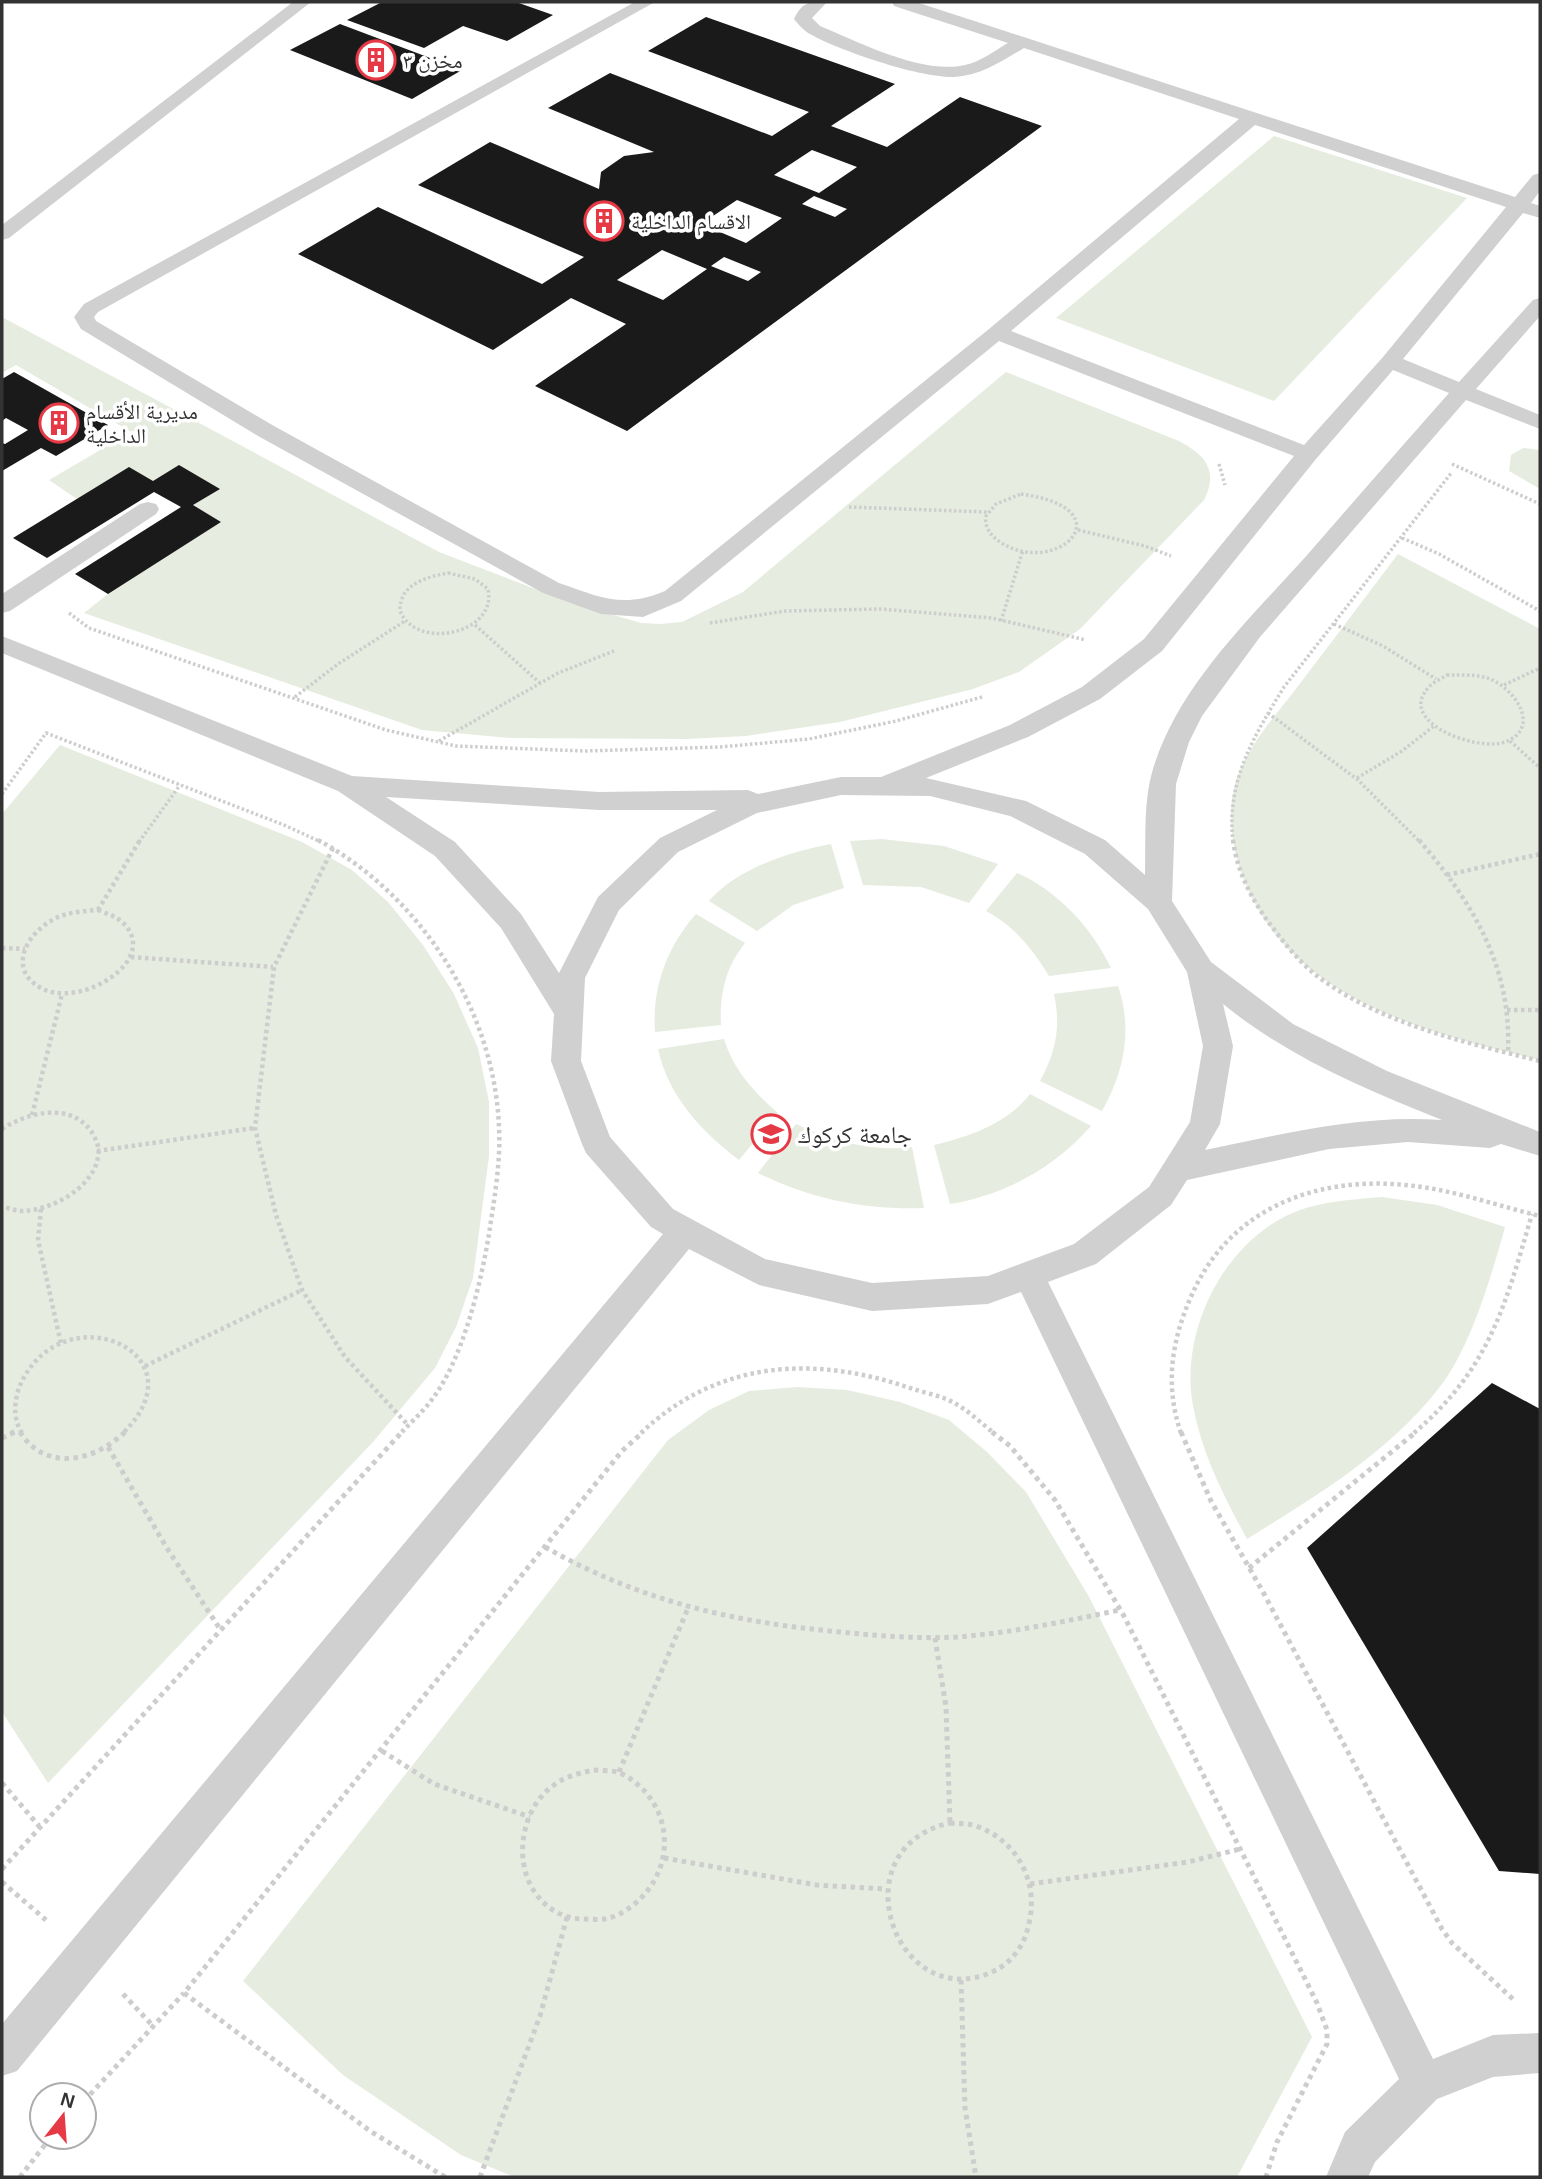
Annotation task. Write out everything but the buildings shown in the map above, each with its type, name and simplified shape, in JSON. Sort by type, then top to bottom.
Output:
[{"type":"lane","points":[[2,234],[303,2]]},
{"type":"lane","points":[[647,2],[92,308],[84,317],[88,325],[278,437],[551,588],[601,606],[643,609],[673,596],[996,333],[1251,119]]},
{"type":"lane","points":[[819,2],[807,10],[803,19],[814,30],[921,69],[946,72],[970,70],[1020,43]]},
{"type":"lane","points":[[900,2],[1540,212]]},
{"type":"lane","points":[[878,787],[1019,731],[1091,693],[1153,645],[1308,454],[1390,361],[1540,179]]},
{"type":"lane","points":[[1158,902],[1162,798],[1166,769],[1184,726],[1210,686],[1269,614],[1413,446],[1540,304]]},
{"type":"lane","points":[[996,333],[1308,454]]},
{"type":"lane","points":[[1390,361],[1540,423]]},
{"type":"lane","points":[[2,605],[148,509]]},
{"type":"lane","points":[[2,644],[347,785],[445,849],[512,921],[569,1013]]},
{"type":"lane","points":[[347,785],[531,801],[680,803],[789,796]]},
{"type":"lane","points":[[1201,970],[1218,1046],[1205,1124],[1160,1196],[1085,1254],[988,1290],[872,1297],[758,1271],[662,1218],[597,1144],[566,1061],[570,978],[608,904],[669,845],[750,805],[789,796],[841,786],[930,787],[1017,808],[1095,847],[1158,902],[1201,970],[1249,1008],[1305,1045],[1342,1065],[1528,1140]]},
{"type":"lane","points":[[1177,1169],[1329,1138],[1395,1131],[1528,1140]]},
{"type":"lane","points":[[2,2056],[685,1231]]},
{"type":"lane","points":[[1029,1275],[1423,2084]]},
{"type":"lane","points":[[1347,2177],[1360,2147],[1423,2084],[1493,2056],[1540,2053]]},
{"type":"path","points":[[1413,446],[1540,505]]},
{"type":"path","points":[[1218,460],[1225,478],[1224,493]]},
{"type":"path","points":[[1457,466],[1284,687],[1268,713],[1240,769],[1231,813],[1234,853],[1248,892],[1270,924],[1285,945],[1322,980],[1376,1009],[1437,1033],[1540,1061]]},
{"type":"path","points":[[1037,494],[1053,497],[1067,505],[1076,514],[1079,524],[1069,542],[1055,549],[1040,552],[1023,550],[997,540],[985,521],[987,512],[995,503],[1007,497],[1037,494]]},
{"type":"path","points":[[844,507],[987,512]]},
{"type":"path","points":[[1078,530],[1145,546],[1171,556]]},
{"type":"path","points":[[1402,538],[1439,554],[1540,611]]},
{"type":"path","points":[[1164,565],[1179,548]]},
{"type":"path","points":[[1001,621],[1023,550]]},
{"type":"path","points":[[57,569],[61,594],[71,617],[89,628],[386,730],[456,746],[584,751],[720,747],[809,739],[896,721],[994,694]]},
{"type":"path","points":[[463,574],[487,586],[491,596],[490,610],[475,625],[447,633],[431,633],[405,621],[399,612],[399,601],[405,591],[429,576],[463,574]]},
{"type":"path","points":[[698,626],[785,611],[880,609],[1001,621],[1093,642],[1081,649]]},
{"type":"path","points":[[294,698],[338,664],[405,621]]},
{"type":"path","points":[[1334,624],[1384,646],[1437,680]]},
{"type":"path","points":[[475,625],[540,683]]},
{"type":"path","points":[[438,742],[540,683],[623,647]]},
{"type":"path","points":[[1504,685],[1540,668]]},
{"type":"path","points":[[1469,674],[1504,685],[1517,695],[1525,707],[1528,717],[1525,729],[1502,744],[1478,745],[1459,741],[1434,726],[1423,710],[1421,702],[1424,691],[1437,680],[1469,674]]},
{"type":"path","points":[[1268,713],[1312,742],[1357,778],[1414,832],[1447,875],[1469,908],[1500,971],[1507,996],[1508,1053]]},
{"type":"path","points":[[1357,778],[1402,751],[1434,726]]},
{"type":"path","points":[[2,794],[46,733],[259,815],[333,848],[390,891],[422,926],[450,965],[474,1012],[490,1060],[499,1125],[492,1229],[468,1322],[434,1397],[2,1869]]},
{"type":"path","points":[[1510,740],[1540,768]]},
{"type":"path","points":[[99,910],[137,844],[180,785]]},
{"type":"path","points":[[333,848],[274,967],[255,1128],[276,1215],[302,1290],[345,1357],[408,1426]]},
{"type":"path","points":[[1447,875],[1540,854]]},
{"type":"path","points":[[99,910],[119,918],[131,931],[135,942],[131,957],[122,970],[108,982],[89,991],[62,993],[50,992],[30,980],[24,973],[21,960],[25,949],[36,931],[57,918],[71,913],[99,910]]},
{"type":"path","points":[[2,948],[25,949]]},
{"type":"path","points":[[131,957],[274,967]]},
{"type":"path","points":[[32,1115],[62,993]]},
{"type":"path","points":[[1507,1010],[1540,1010]]},
{"type":"path","points":[[2,1129],[32,1115],[65,1114],[80,1119],[92,1130],[98,1146],[96,1163],[88,1178],[73,1195],[41,1209],[11,1211],[2,1208]]},
{"type":"path","points":[[97,1151],[255,1128]]},
{"type":"path","points":[[1521,2006],[1452,1943],[1442,1929],[1250,1568],[1203,1487],[1172,1401],[1171,1366],[1179,1322],[1199,1277],[1226,1242],[1262,1212],[1295,1198],[1328,1189],[1404,1184],[1540,1216]]},
{"type":"path","points":[[41,1209],[38,1240],[61,1344]]},
{"type":"path","points":[[1250,1568],[1356,1484],[1438,1413],[1462,1386],[1481,1354],[1504,1304],[1532,1214]]},
{"type":"path","points":[[145,1366],[302,1290]]},
{"type":"path","points":[[106,1336],[126,1343],[141,1357],[148,1375],[149,1396],[143,1412],[128,1431],[108,1447],[83,1457],[45,1456],[26,1446],[16,1431],[11,1409],[17,1384],[31,1365],[50,1349],[61,1344],[72,1339],[106,1336]]},
{"type":"path","points":[[98,2086],[184,1993],[622,1451],[656,1419],[694,1394],[759,1371],[811,1367],[872,1375],[955,1403],[1010,1446],[1055,1500],[1120,1610],[1317,2003],[1327,2030],[1323,2055],[1277,2143],[1266,2177]]},
{"type":"path","points":[[2,1438],[16,1431]]},
{"type":"path","points":[[108,1447],[165,1545],[220,1629]]},
{"type":"path","points":[[545,1547],[576,1566],[619,1585],[688,1608],[766,1625],[935,1637],[1015,1631],[1120,1610]]},
{"type":"path","points":[[619,1772],[688,1608]]},
{"type":"path","points":[[935,1637],[941,1661],[948,1735],[950,1823]]},
{"type":"path","points":[[382,1751],[434,1784],[530,1816]]},
{"type":"path","points":[[594,1770],[619,1772],[639,1785],[656,1802],[665,1827],[664,1858],[658,1878],[638,1904],[615,1918],[590,1922],[566,1917],[543,1903],[531,1885],[523,1861],[523,1834],[530,1816],[549,1789],[570,1775],[594,1770]]},
{"type":"path","points":[[2,1783],[39,1826]]},
{"type":"path","points":[[950,1823],[976,1825],[999,1837],[1017,1856],[1030,1885],[1033,1908],[1028,1935],[1010,1961],[989,1974],[961,1979],[937,1975],[913,1961],[899,1942],[888,1917],[886,1889],[892,1864],[907,1842],[926,1828],[950,1823]]},
{"type":"path","points":[[1030,1885],[1188,1861],[1240,1849]]},
{"type":"path","points":[[664,1858],[817,1885],[886,1889]]},
{"type":"path","points":[[480,2177],[532,2041],[558,1955],[566,1917]]},
{"type":"path","points":[[961,1979],[965,2108],[975,2177]]},
{"type":"path","points":[[184,1993],[370,2131],[445,2177]]},
{"type":"path","points":[[19,2177],[40,2151]]},
{"type":"shaded area","points":[[1274,136],[1467,198],[1274,401],[1056,318]]},
{"type":"shaded area","points":[[2,317],[439,552],[569,602],[641,623],[682,622],[743,592],[1006,372],[1179,441],[1196,452],[1207,464],[1210,480],[1204,500],[1080,629],[1019,672],[973,689],[840,722],[746,736],[686,739],[511,738],[422,730],[84,613],[108,594],[221,522],[193,505],[219,489],[153,481],[77,499],[49,480],[131,432],[16,365],[2,373]]},
{"type":"shaded area","points":[[1523,448],[1540,450],[1540,489],[1509,471],[1511,455]]},
{"type":"shaded area","points":[[1398,554],[1540,629],[1540,1060],[1404,1021],[1361,1002],[1322,978],[1287,948],[1259,911],[1239,866],[1232,834],[1231,811],[1237,778],[1248,754]]},
{"type":"shaded area","points":[[60,745],[302,842],[352,870],[388,902],[423,945],[454,994],[478,1048],[489,1102],[489,1156],[473,1278],[456,1327],[435,1368],[373,1442],[48,1783],[2,1712],[2,814]]},
{"type":"shaded area","points":[[882,839],[944,846],[998,864],[969,903],[921,887],[863,885],[850,841]]},
{"type":"shaded area","points":[[831,844],[844,888],[793,905],[757,931],[709,901],[734,879],[765,863]]},
{"type":"shaded area","points":[[1017,873],[1046,890],[1072,912],[1094,939],[1111,968],[1049,976],[1022,939],[1005,923],[986,911]]},
{"type":"shaded area","points":[[696,914],[745,943],[733,961],[725,981],[721,1025],[655,1032],[656,999],[664,968],[677,940]]},
{"type":"shaded area","points":[[1118,986],[1125,1019],[1124,1050],[1116,1081],[1102,1111],[1040,1081],[1056,1039],[1054,994]]},
{"type":"shaded area","points":[[724,1039],[733,1061],[746,1080],[778,1113],[739,1160],[688,1112],[670,1082],[658,1049]]},
{"type":"shaded area","points":[[1030,1094],[1091,1126],[1061,1155],[1027,1177],[990,1194],[950,1204],[934,1145],[961,1138],[999,1121]]},
{"type":"shaded area","points":[[796,1124],[852,1144],[882,1148],[912,1147],[924,1208],[881,1207],[839,1201],[798,1190],[758,1173]]},
{"type":"shaded area","points":[[1382,1197],[1437,1205],[1505,1227],[1473,1326],[1445,1380],[1403,1428],[1328,1488],[1247,1539],[1208,1458],[1193,1406],[1193,1351],[1209,1298],[1223,1273],[1241,1251],[1261,1232],[1284,1217],[1320,1204]]},
{"type":"shaded area","points":[[797,1387],[847,1390],[900,1402],[949,1420],[987,1452],[1026,1492],[1088,1595],[1312,2037],[1237,2177],[514,2177],[461,2155],[343,2075],[243,1981],[668,1440],[709,1410],[749,1391]]},
{"type":"place","name":"مخزن ٣","points":[[376,60]]},
{"type":"place","name":"الاقسام الداخلية","points":[[604,221]]},
{"type":"place","name":"مديرية الأقسام الداخلية","points":[[59,423]]},
{"type":"place","name":"جامعة كركوك","points":[[771,1134]]}]
